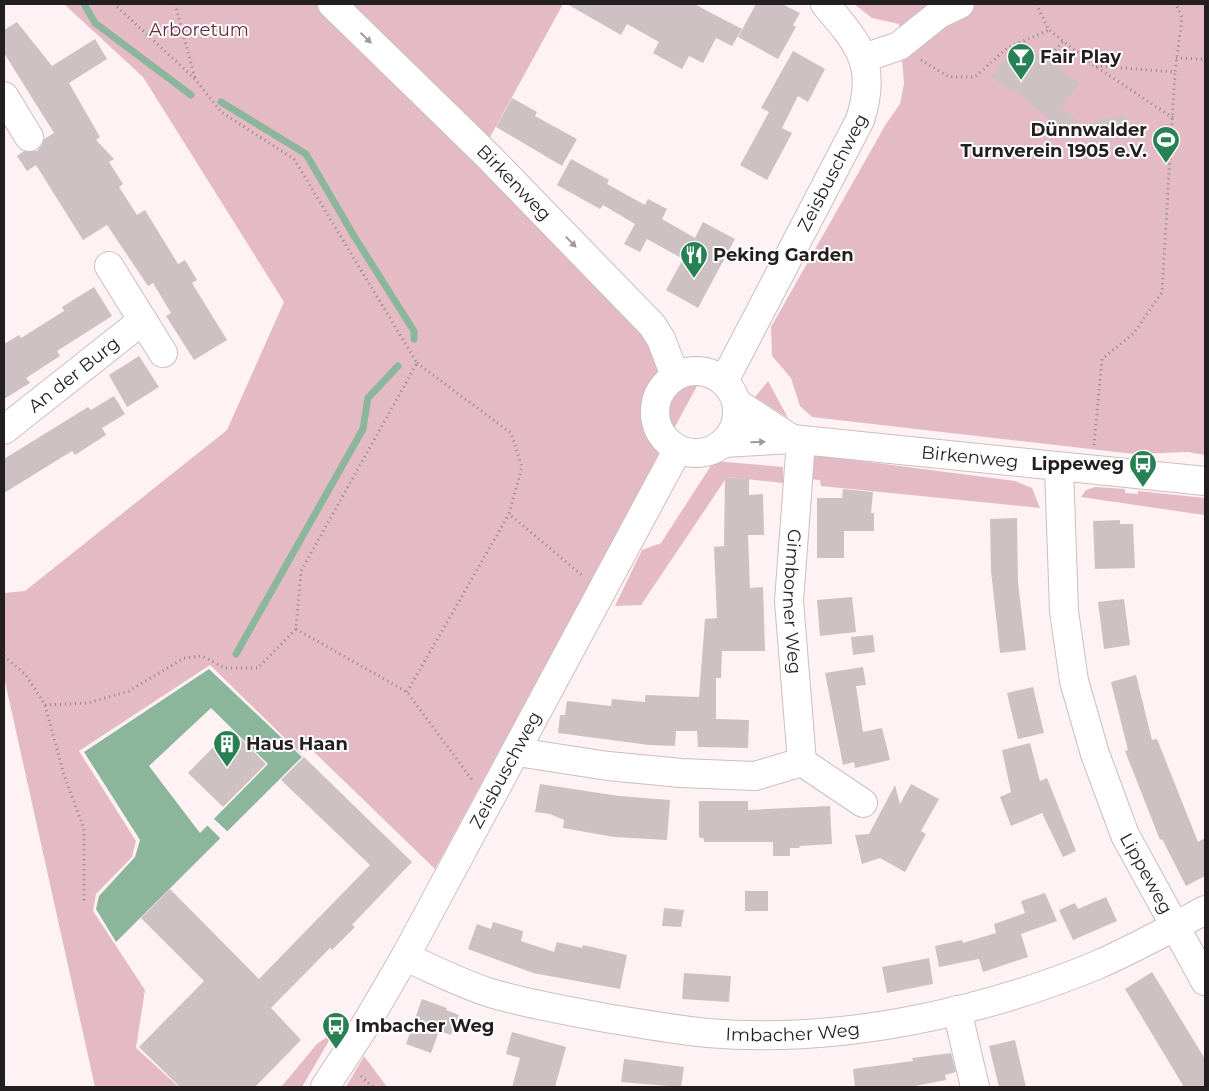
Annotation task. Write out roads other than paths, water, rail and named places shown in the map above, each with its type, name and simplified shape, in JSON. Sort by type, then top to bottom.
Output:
[{"type":"street","name":"Birkenweg","points":[[332,4],[488,156],[652,325],[661,339],[675,376]]},
{"type":"street","points":[[825,4],[852,35],[864,58],[899,46],[939,14],[960,4]]},
{"type":"street","name":"Zeisbuschweg","points":[[730,392],[860,120],[866,100],[867,76],[864,58]]},
{"type":"street","points":[[4,96],[29,136]]},
{"type":"street","points":[[109,266],[164,353]]},
{"type":"street","name":"An der Burg","points":[[4,430],[143,320]]},
{"type":"street","points":[[700,370],[713,374],[730,392],[735,425],[723,443],[701,453],[678,449],[662,434],[654,413],[660,392],[675,376],[687,371],[700,370]]},
{"type":"street","name":"Birkenweg","points":[[730,392],[797,440]]},
{"type":"street","name":"Birkenweg","points":[[723,443],[797,440],[1205,481]]},
{"type":"street","name":"Gimborner Weg","points":[[797,440],[789,600],[802,762]]},
{"type":"street","name":"Zeisbuschweg","points":[[325,1087],[364,1027],[405,956],[517,752],[678,449]]},
{"type":"street","name":"Lippeweg","points":[[1059,467],[1064,611],[1074,681],[1094,754],[1126,834],[1205,981]]},
{"type":"street","points":[[517,752],[608,766],[681,773],[755,776],[802,762],[863,803]]},
{"type":"street","name":"Imbacher Weg","points":[[405,956],[492,993],[576,1012],[709,1033],[765,1035],[837,1031],[899,1022],[957,1010],[1030,989],[1097,964],[1205,910]]},
{"type":"street","points":[[957,1010],[975,1087]]},
{"type":"waterway","points":[[84,4],[95,23],[191,95]]},
{"type":"waterway","points":[[221,102],[306,154],[354,236],[414,331],[414,339]]},
{"type":"waterway","points":[[236,654],[363,429],[368,398],[398,366]]},
{"type":"place","name":"Fair Play","points":[[1021,81]]},
{"type":"place","name":"Dünnwalder Turnverein 1905 e.V.","points":[[1166,164]]},
{"type":"place","name":"Peking Garden","points":[[694,279]]},
{"type":"place","name":"Lippeweg","points":[[1143,488]]},
{"type":"place","name":"Haus Haan","points":[[227,768]]},
{"type":"place","name":"Imbacher Weg","points":[[336,1050]]},
{"type":"park label","name":"Arboretum","points":[[199,30]]}]
